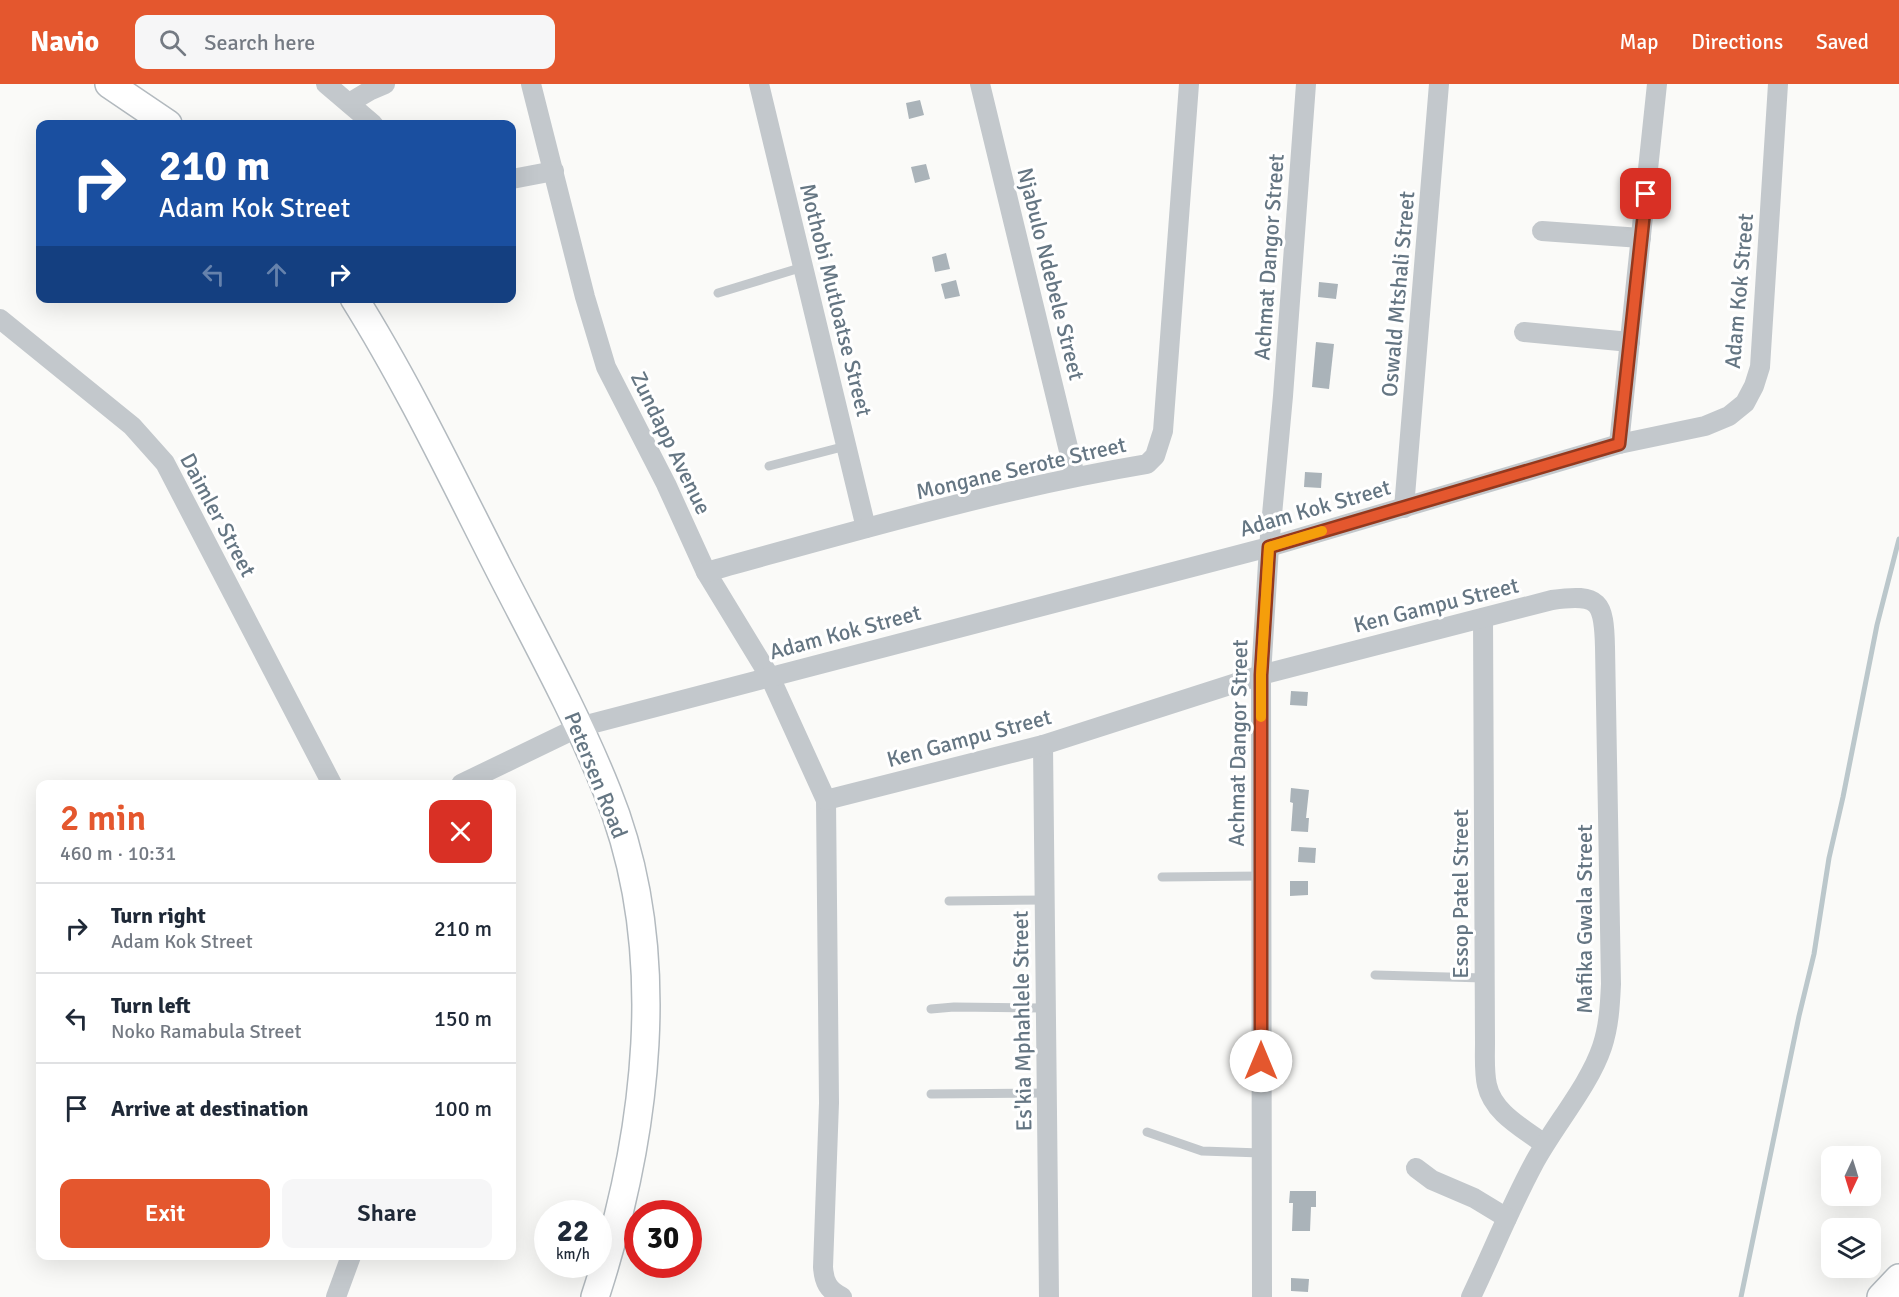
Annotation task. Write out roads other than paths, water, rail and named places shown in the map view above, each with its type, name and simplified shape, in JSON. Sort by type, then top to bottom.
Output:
[{"type":"street","points":[[109,84],[162,120]]},
{"type":"street","points":[[326,84],[368,120]]},
{"type":"street","points":[[348,104],[385,84]]},
{"type":"street","name":"Zundapp Avenue","points":[[531,84],[585,297],[606,367],[666,484],[706,572],[770,677],[826,800]]},
{"type":"street","name":"Mothobi Mutloatse Street","points":[[759,84],[866,528]]},
{"type":"street","name":"Njabulo Ndebele Street","points":[[980,84],[1075,476]]},
{"type":"street","name":"Mongane Serote Street","points":[[706,572],[866,528],[1075,476],[1147,464],[1155,456],[1163,431],[1189,84]]},
{"type":"street","name":"Achmat Dangor Street","points":[[1262,1297],[1261,675],[1306,84]]},
{"type":"street","name":"Oswald Mtshali Street","points":[[1404,508],[1439,84]]},
{"type":"street","points":[[1619,444],[1657,84]]},
{"type":"street","name":"Adam Kok Street","points":[[469,780],[579,726],[1269,547],[1619,444],[1705,426],[1729,416],[1745,403],[1760,367],[1778,84]]},
{"type":"street","points":[[516,177],[554,171]]},
{"type":"street","points":[[1542,231],[1641,238]]},
{"type":"street","name":"Petersen Road","points":[[357,303],[405,385],[579,726],[608,792],[629,859],[642,927],[645,968],[643,1068],[631,1156],[616,1228],[595,1297]]},
{"type":"street","name":"Daimler Street","points":[[0,318],[132,426],[165,463],[330,780]]},
{"type":"street","points":[[1524,332],[1630,342]]},
{"type":"street","name":"Ken Gampu Street","points":[[826,800],[1043,745],[1261,675],[1552,600],[1570,597],[1588,600],[1598,604],[1603,615]]},
{"type":"street","name":"Mafika Gwala Street","points":[[1471,1297],[1544,1144],[1594,1067],[1609,1020],[1611,972],[1603,615]]},
{"type":"street","name":"Essop Patel Street","points":[[1483,618],[1484,978],[1487,1086],[1496,1105],[1506,1116],[1544,1144]]},
{"type":"street","name":"Es'kia Mphahlele Street","points":[[1043,745],[1049,1297]]},
{"type":"street","points":[[826,800],[829,1103],[823,1267],[826,1285],[842,1297]]},
{"type":"street","points":[[1416,1168],[1432,1180],[1474,1198],[1507,1218]]},
{"type":"street","points":[[336,1297],[350,1260]]},
{"type":"street","points":[[1881,1297],[1899,1278]]},
{"type":"lane","points":[[718,293],[803,267]]},
{"type":"lane","points":[[769,466],[846,446]]},
{"type":"lane","points":[[1162,877],[1261,876]]},
{"type":"lane","points":[[949,901],[1045,900]]},
{"type":"lane","points":[[1375,975],[1484,978]]},
{"type":"lane","points":[[931,1009],[1046,1008]]},
{"type":"lane","points":[[931,1094],[1047,1093]]},
{"type":"lane","points":[[1147,1132],[1202,1151],[1262,1153]]},
{"type":"waterway","points":[[1741,1297],[1814,954],[1829,858],[1877,625],[1899,539]]}]
